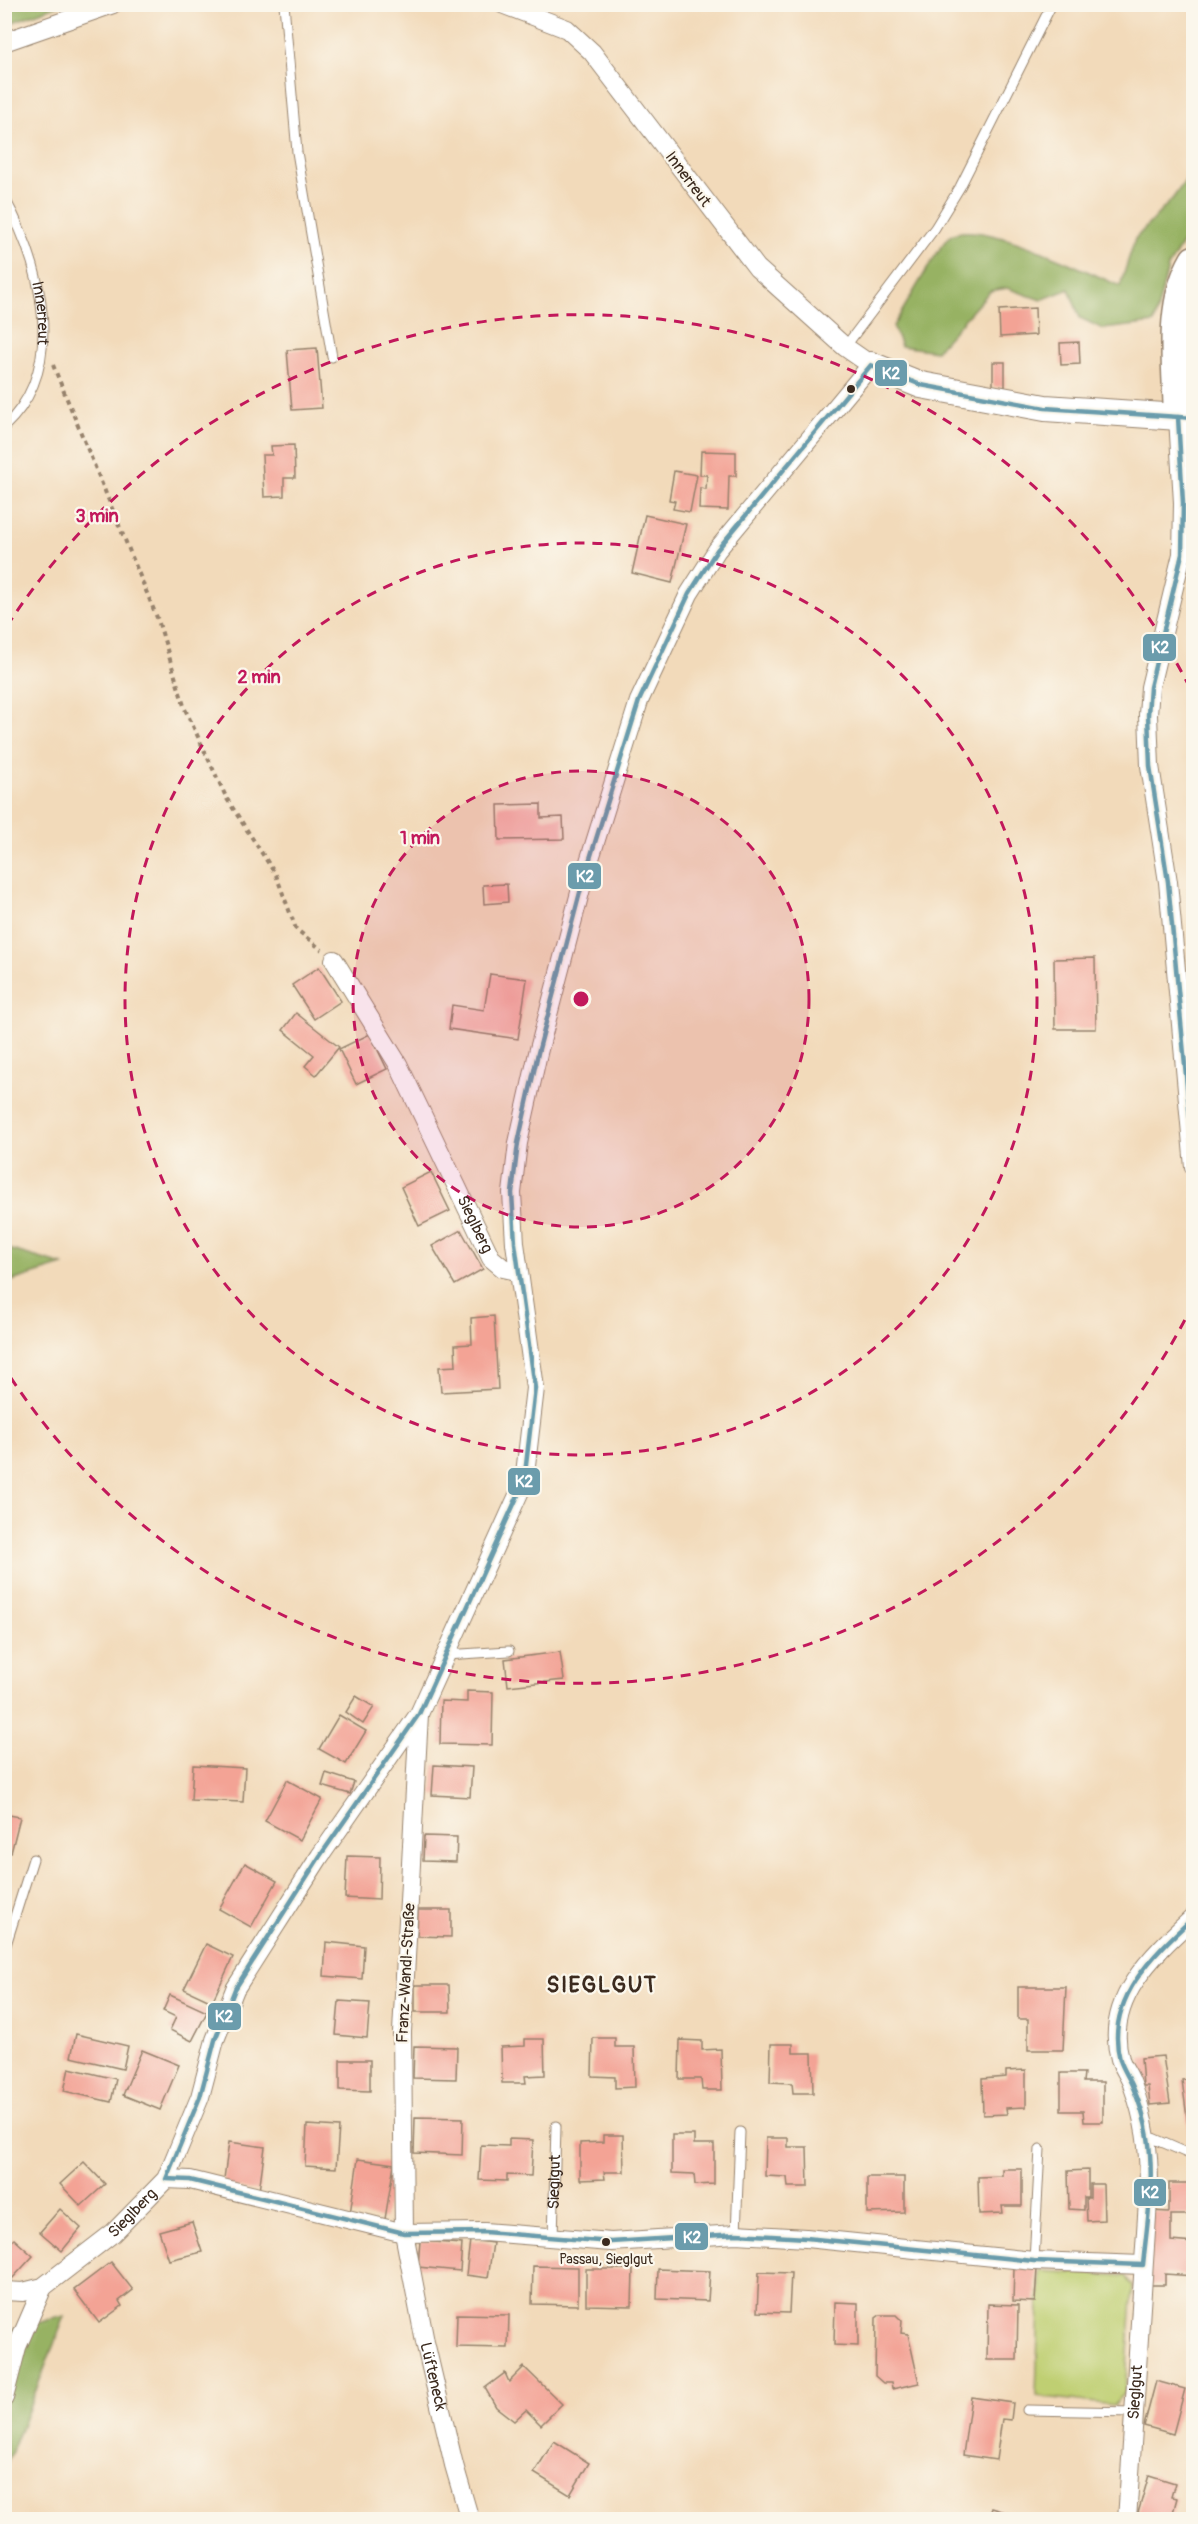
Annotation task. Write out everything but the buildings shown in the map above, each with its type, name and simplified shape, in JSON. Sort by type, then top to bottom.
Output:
[{"type":"main road","points":[[1186,418],[1176,325],[1180,295],[1194,260]]},
{"type":"street","points":[[4,42],[113,4]]},
{"type":"street","name":"Innerreut","points":[[502,4],[567,29],[592,52],[757,268],[845,347],[871,365]]},
{"type":"street","points":[[517,1271],[512,1193],[518,1143],[538,1053],[583,881],[639,701],[689,594],[717,550],[871,365],[921,385],[1046,408],[1186,418],[1182,554],[1150,687],[1148,726],[1149,766],[1168,882],[1194,1167]]},
{"type":"street","name":"Sieglberg","points":[[4,2292],[23,2292],[43,2287],[113,2233],[166,2179],[200,2097],[215,2040],[235,1989],[320,1856],[419,1714],[524,1482],[535,1388],[517,1271],[503,1268],[491,1258],[398,1064],[334,960]]},
{"type":"street","name":"Franz-Wandl-Straße","points":[[404,2233],[402,2032],[419,1714]]},
{"type":"street","name":"Sieglgut","points":[[1127,2520],[1149,2187],[1148,2136],[1131,2082],[1120,2060],[1118,2021],[1124,2000],[1148,1962],[1194,1917]]},
{"type":"street","points":[[166,2179],[190,2180],[404,2233],[484,2232],[610,2242],[736,2234],[806,2238],[1034,2261],[1143,2265]]},
{"type":"street","name":"Lüfteneck","points":[[404,2233],[425,2342],[470,2520]]},
{"type":"street","points":[[4,2397],[17,2347],[43,2287]]},
{"type":"lane","points":[[284,4],[297,152],[332,357]]},
{"type":"lane","points":[[845,347],[940,220],[960,186],[1052,4]]},
{"type":"lane","name":"Innerreut","points":[[4,197],[30,251],[41,305],[44,342],[35,378],[21,408],[4,427]]},
{"type":"lane","points":[[446,1655],[509,1651]]},
{"type":"lane","points":[[4,1951],[33,1859]]},
{"type":"lane","name":"Sieglgut","points":[[553,2238],[556,2126]]},
{"type":"lane","points":[[736,2234],[740,2132]]},
{"type":"lane","points":[[1148,2136],[1194,2156]]},
{"type":"lane","points":[[1034,2261],[1040,2149]]},
{"type":"lane","points":[[1027,2410],[1134,2412]]},
{"type":"path","points":[[44,342],[158,620],[185,709],[222,789],[276,875],[296,929],[334,960]]},
{"type":"green space","points":[[5,4],[59,4],[59,5],[5,25]]},
{"type":"green space","points":[[1193,170],[1193,226],[1168,267],[1154,323],[1103,329],[1080,318],[1069,289],[1041,300],[1007,288],[990,291],[936,351],[901,346],[893,326],[950,236],[964,232],[1008,240],[1060,259],[1120,286],[1135,239],[1173,198]]},
{"type":"green space","points":[[5,1248],[63,1265],[5,1283]]},
{"type":"green space","points":[[1040,2271],[1126,2276],[1133,2286],[1125,2393],[1114,2405],[1036,2396]]},
{"type":"green space","points":[[65,2316],[5,2466],[5,2345],[13,2329]]},
{"type":"transit line","name":"K2","points":[[1194,418],[1045,408],[921,385],[871,365],[717,550],[689,594],[639,701],[583,881],[538,1053],[518,1143],[512,1193],[515,1243],[535,1388],[524,1482],[419,1714],[320,1856],[235,1989],[215,2040],[200,2097],[166,2179],[190,2180],[404,2233],[484,2232],[611,2242],[736,2234],[806,2238],[1034,2261],[1143,2265],[1150,2201],[1150,2153],[1142,2110],[1120,2060],[1117,2038],[1119,2018],[1136,1980],[1163,1947],[1194,1917]]},
{"type":"transit line","name":"K2","points":[[1178,417],[1183,503],[1182,554],[1150,687],[1148,715],[1150,766],[1168,882],[1194,1162]]},
{"type":"place","name":"Passau, Sieglgut","points":[[606,2242]]},
{"type":"district","name":"SIEGLGUT","points":[[602,1985]]}]
